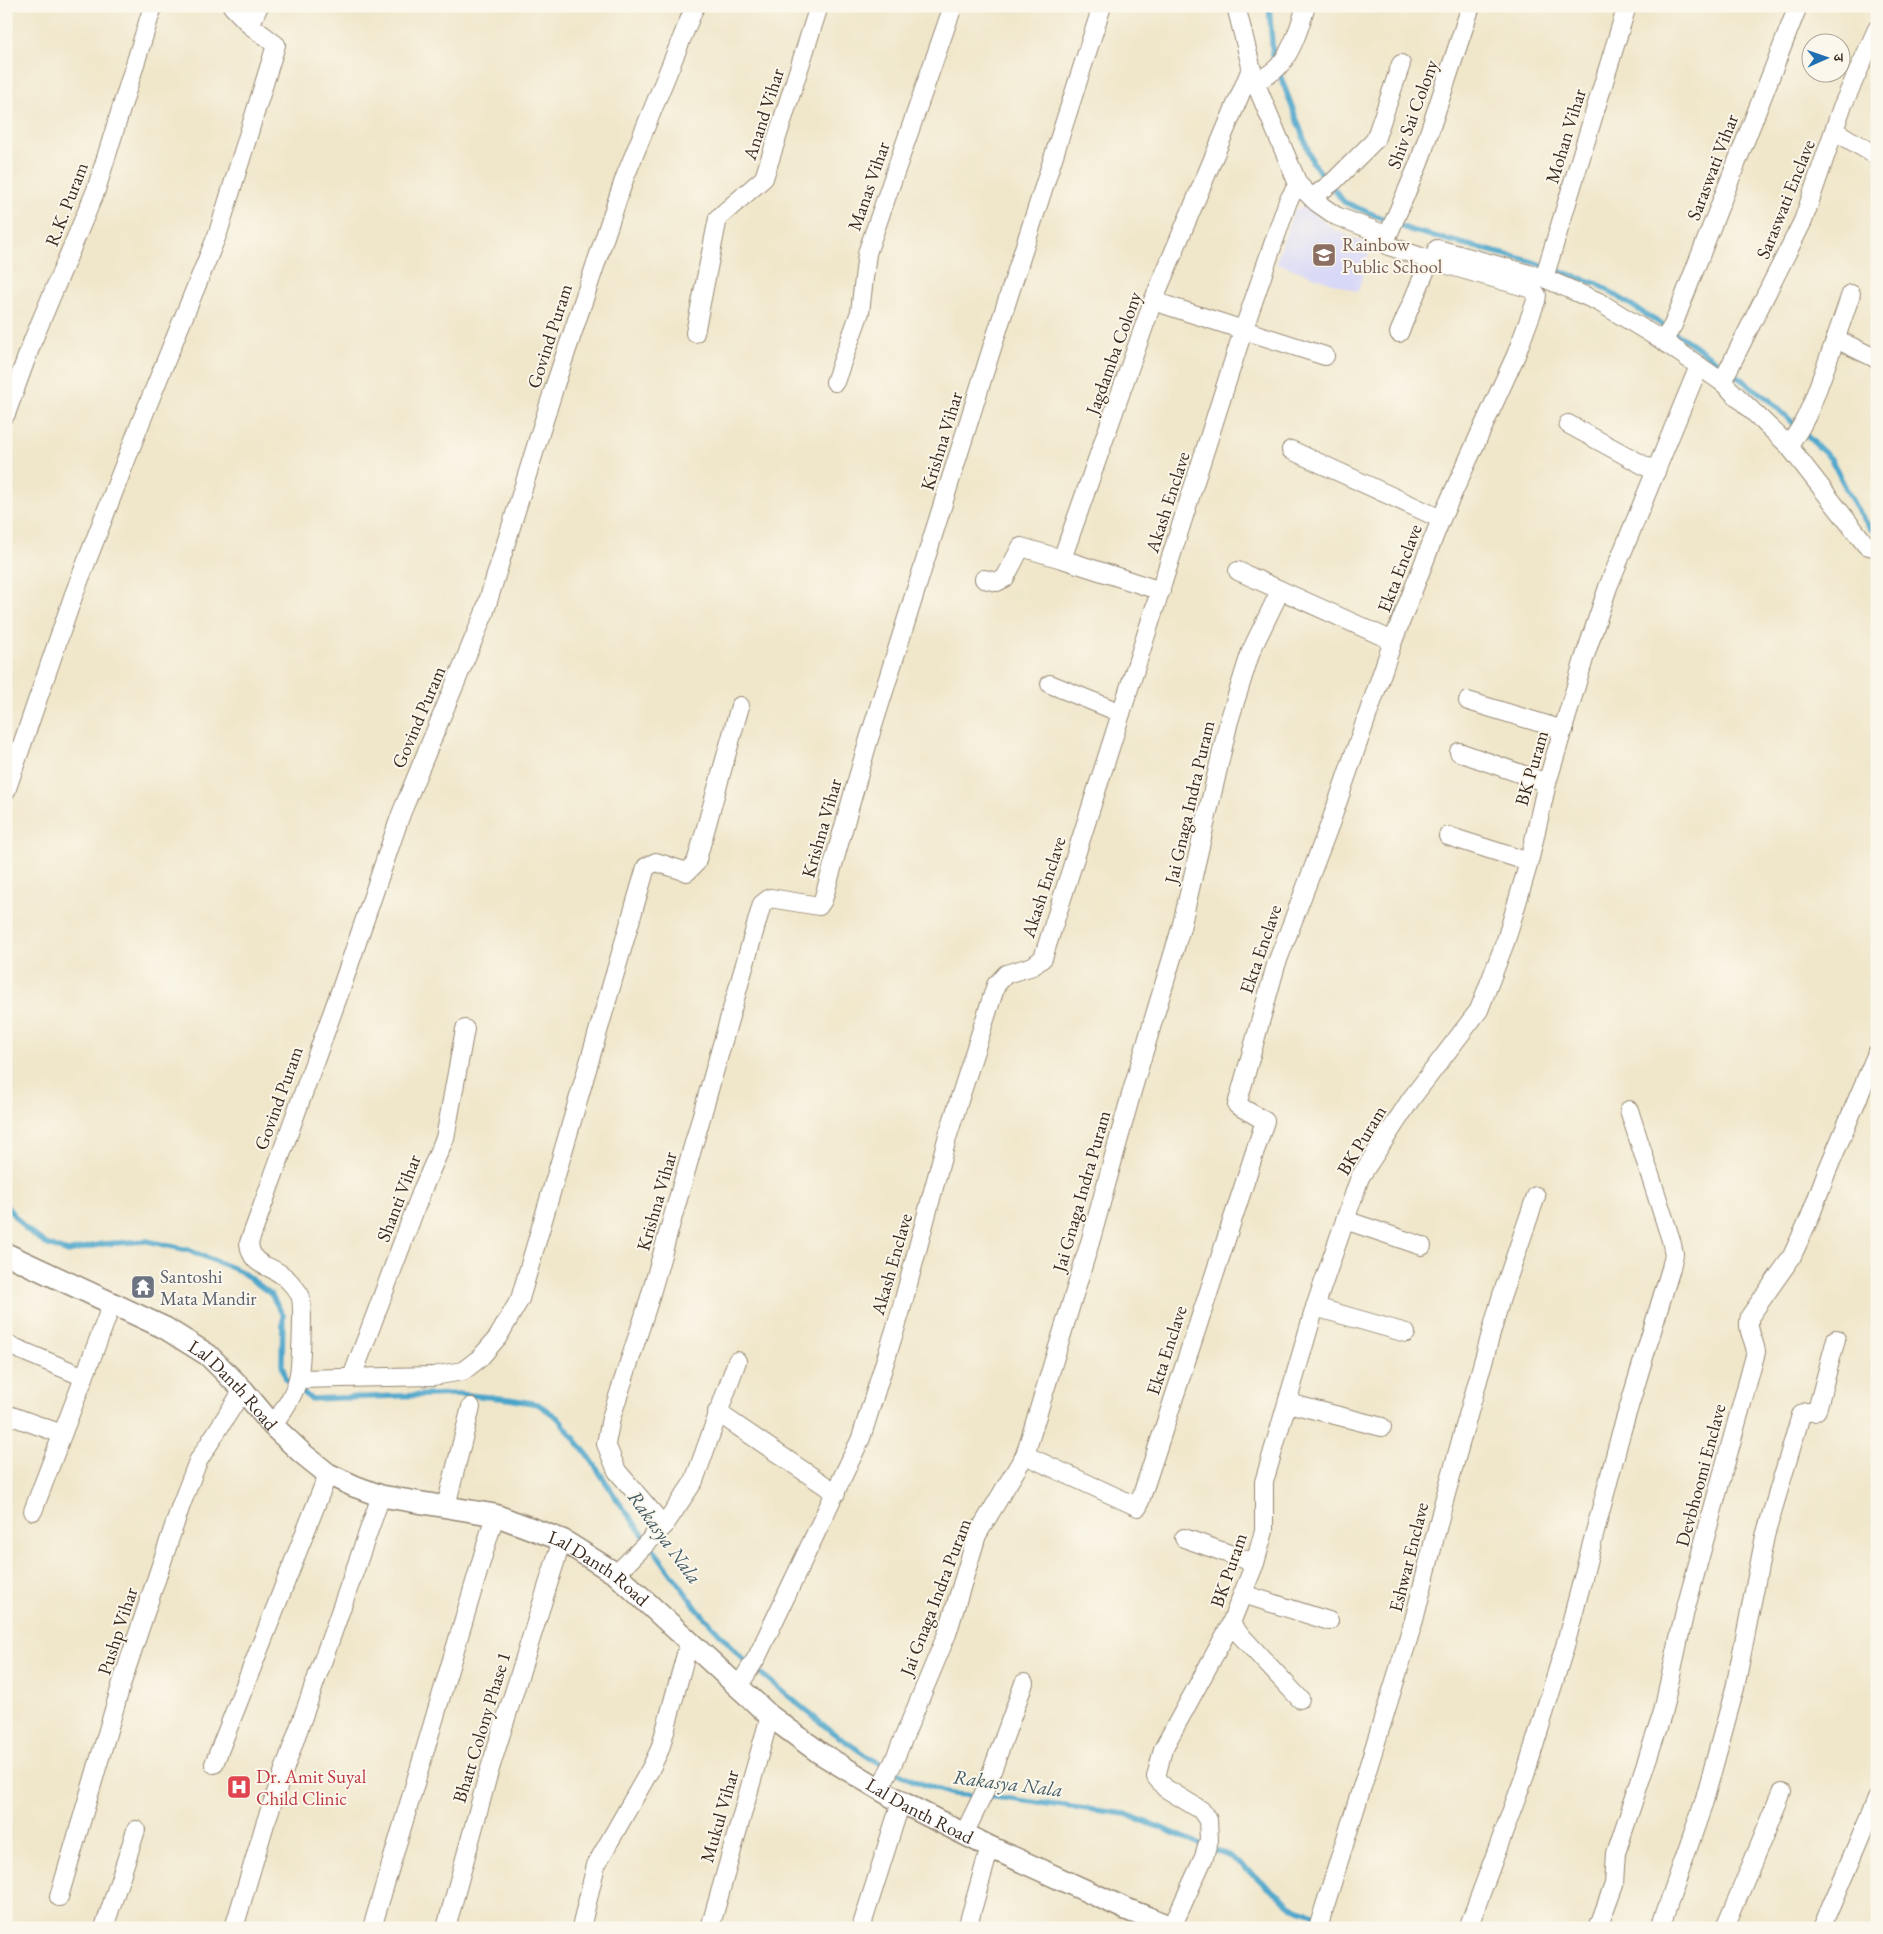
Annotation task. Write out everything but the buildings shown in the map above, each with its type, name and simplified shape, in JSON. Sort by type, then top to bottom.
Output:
[{"type":"street","name":"R.K. Puram","points":[[6,414],[33,340],[96,190],[153,6]]},
{"type":"street","points":[[6,791],[74,594],[218,233],[276,45],[250,25],[232,6]]},
{"type":"street","points":[[250,25],[258,6]]},
{"type":"street","name":"Govind Puram","points":[[273,1426],[289,1400],[298,1379],[302,1310],[300,1295],[282,1275],[255,1261],[250,1252],[249,1243],[342,986],[400,814],[484,614],[555,385],[625,177],[695,6]]},
{"type":"street","name":"Anand Vihar","points":[[695,333],[718,218],[764,178],[819,6]]},
{"type":"street","name":"Manas Vihar","points":[[835,382],[860,312],[867,253],[953,6]]},
{"type":"street","name":"Krishna Vihar","points":[[662,1529],[617,1471],[606,1444],[611,1418],[648,1304],[762,904],[770,898],[819,906],[823,900],[868,742],[1102,6]]},
{"type":"street","points":[[1236,6],[1253,75],[1298,184],[1324,188]]},
{"type":"street","points":[[1253,75],[1276,68],[1298,32],[1306,6]]},
{"type":"street","name":"Shiv Sai Colony","points":[[1391,227],[1419,162],[1471,6]]},
{"type":"street","name":"Mohan Vihar","points":[[1543,274],[1627,6]]},
{"type":"street","name":"Saraswati Vihar","points":[[1668,334],[1798,6]]},
{"type":"street","name":"Saraswati Enclave","points":[[1727,373],[1803,221],[1842,107],[1877,29]]},
{"type":"street","points":[[1324,188],[1375,140],[1401,64]]},
{"type":"street","name":"Jagdamba Colony","points":[[1062,559],[1153,301],[1253,75]]},
{"type":"street","points":[[1835,131],[1877,156]]},
{"type":"street","name":"Akash Enclave","points":[[743,1680],[757,1657],[861,1438],[900,1314],[948,1135],[996,985],[1006,974],[1033,966],[1043,958],[1243,330],[1288,201],[1298,184]]},
{"type":"street","points":[[1324,188],[1336,216],[1371,229],[1389,246],[1430,260],[1543,274]]},
{"type":"street","points":[[1371,229],[1391,227],[1543,274],[1668,334],[1699,366],[1727,373],[1792,440],[1866,545],[1877,548]]},
{"type":"street","points":[[1400,333],[1430,260]]},
{"type":"street","name":"Ekta Enclave","points":[[1025,1455],[1138,1507],[1265,1121],[1237,1105],[1276,964],[1330,824],[1393,641],[1441,519],[1516,355],[1536,301],[1543,274]]},
{"type":"street","points":[[1792,440],[1806,419],[1851,294]]},
{"type":"street","points":[[1153,301],[1325,356]]},
{"type":"street","points":[[1836,338],[1877,359]]},
{"type":"street","name":"BK Puram","points":[[1173,1927],[1206,1849],[1208,1820],[1201,1810],[1165,1788],[1156,1777],[1163,1749],[1230,1625],[1255,1563],[1264,1531],[1264,1482],[1315,1307],[1360,1177],[1412,1099],[1479,1010],[1506,940],[1529,862],[1547,783],[1584,659],[1608,587],[1699,366]]},
{"type":"street","points":[[1568,424],[1656,472]]},
{"type":"street","points":[[1291,450],[1441,519]]},
{"type":"street","points":[[984,579],[997,582],[1005,578],[1021,547],[1161,591]]},
{"type":"street","points":[[1238,571],[1393,641]]},
{"type":"street","name":"Jai Gnaga Indra Puram","points":[[886,1776],[947,1634],[977,1535],[1025,1455],[1091,1239],[1132,1091],[1182,928],[1228,721],[1251,651],[1280,590]]},
{"type":"street","points":[[1050,684],[1121,713]]},
{"type":"street","points":[[1468,701],[1564,730]]},
{"type":"street","points":[[298,1379],[433,1376],[463,1371],[480,1358],[498,1337],[520,1299],[646,867],[656,862],[687,872],[696,863],[740,706]]},
{"type":"street","points":[[1459,752],[1547,783]]},
{"type":"street","points":[[1448,836],[1529,862]]},
{"type":"street","name":"Shanti Vihar","points":[[352,1377],[423,1188],[445,1138],[465,1029]]},
{"type":"street","name":"Devbhoomi Enclave","points":[[1598,1928],[1614,1884],[1616,1854],[1662,1715],[1685,1611],[1756,1352],[1749,1331],[1750,1316],[1791,1258],[1810,1217],[1834,1152],[1877,1053]]},
{"type":"street","points":[[1468,1928],[1525,1775],[1565,1646],[1620,1433],[1674,1254],[1629,1110]]},
{"type":"street","name":"Eshwar Enclave","points":[[1318,1928],[1414,1620],[1444,1501],[1501,1298],[1536,1196]]},
{"type":"street","points":[[1345,1220],[1422,1246]]},
{"type":"street","name":"Lal Danth Road","points":[[6,1254],[165,1328],[208,1355],[243,1390],[273,1426],[302,1454],[328,1474],[381,1496],[495,1515],[562,1540],[616,1574],[689,1643],[743,1680],[770,1716],[820,1753],[886,1776],[901,1802],[990,1847],[1144,1922],[1173,1927]]},
{"type":"street","points":[[33,1511],[112,1304]]},
{"type":"street","points":[[1315,1307],[1406,1333]]},
{"type":"street","points":[[1660,1928],[1703,1805],[1735,1688],[1765,1536],[1798,1424],[1803,1412],[1814,1412],[1817,1410],[1836,1338]]},
{"type":"street","points":[[6,1344],[84,1377]]},
{"type":"street","points":[[616,1574],[662,1529],[694,1481],[717,1412],[737,1361]]},
{"type":"street","name":"Pushp Vihar","points":[[59,1897],[123,1679],[181,1505],[198,1461],[243,1390]]},
{"type":"street","points":[[1288,1403],[1382,1427]]},
{"type":"street","points":[[446,1506],[471,1407]]},
{"type":"street","points":[[717,1412],[836,1493]]},
{"type":"street","points":[[6,1414],[62,1434]]},
{"type":"street","points":[[214,1764],[328,1474]]},
{"type":"street","points":[[234,1928],[265,1824],[381,1496]]},
{"type":"street","points":[[372,1928],[495,1515]]},
{"type":"street","points":[[1184,1538],[1255,1563]]},
{"type":"street","name":"Bhatt Colony Phase 1","points":[[446,1928],[488,1775],[562,1540]]},
{"type":"street","points":[[1243,1594],[1329,1621]]},
{"type":"street","points":[[1230,1625],[1300,1699]]},
{"type":"street","points":[[581,1928],[596,1865],[660,1749],[689,1643]]},
{"type":"street","points":[[964,1834],[982,1797],[1024,1683]]},
{"type":"street","name":"Mukul Vihar","points":[[710,1928],[770,1716]]},
{"type":"street","points":[[1725,1928],[1782,1792]]},
{"type":"street","points":[[1822,1928],[1877,1799]]},
{"type":"street","points":[[861,1928],[901,1802]]},
{"type":"street","points":[[104,1928],[136,1830]]},
{"type":"street","points":[[967,1928],[990,1847]]},
{"type":"shaded area","name":"Rainbow Public School","points":[[1305,206],[1333,229],[1371,246],[1358,292],[1276,263],[1294,210]]},
{"type":"waterway","points":[[1269,6],[1273,56],[1313,163],[1344,202],[1410,230],[1530,261],[1598,284],[1691,343],[1767,398],[1831,459],[1855,506],[1871,529],[1877,531]]},
{"type":"waterway","name":"Rakasya Nala","points":[[6,1206],[26,1229],[46,1244],[68,1252],[102,1244],[147,1241],[188,1250],[240,1271],[271,1294],[283,1315],[282,1365],[286,1379],[311,1399],[458,1394],[538,1404],[558,1418],[590,1458],[616,1498],[698,1610],[741,1657],[832,1732],[870,1758],[914,1781],[951,1794],[995,1797],[1126,1814],[1230,1856],[1291,1906],[1352,1928]]},
{"type":"place","name":"Rainbow Public School","points":[[1324,255]]},
{"type":"place","name":"Santoshi Mata Mandir","points":[[143,1287]]},
{"type":"place","name":"Dr. Amit Suyal Child Clinic","points":[[239,1787]]}]
